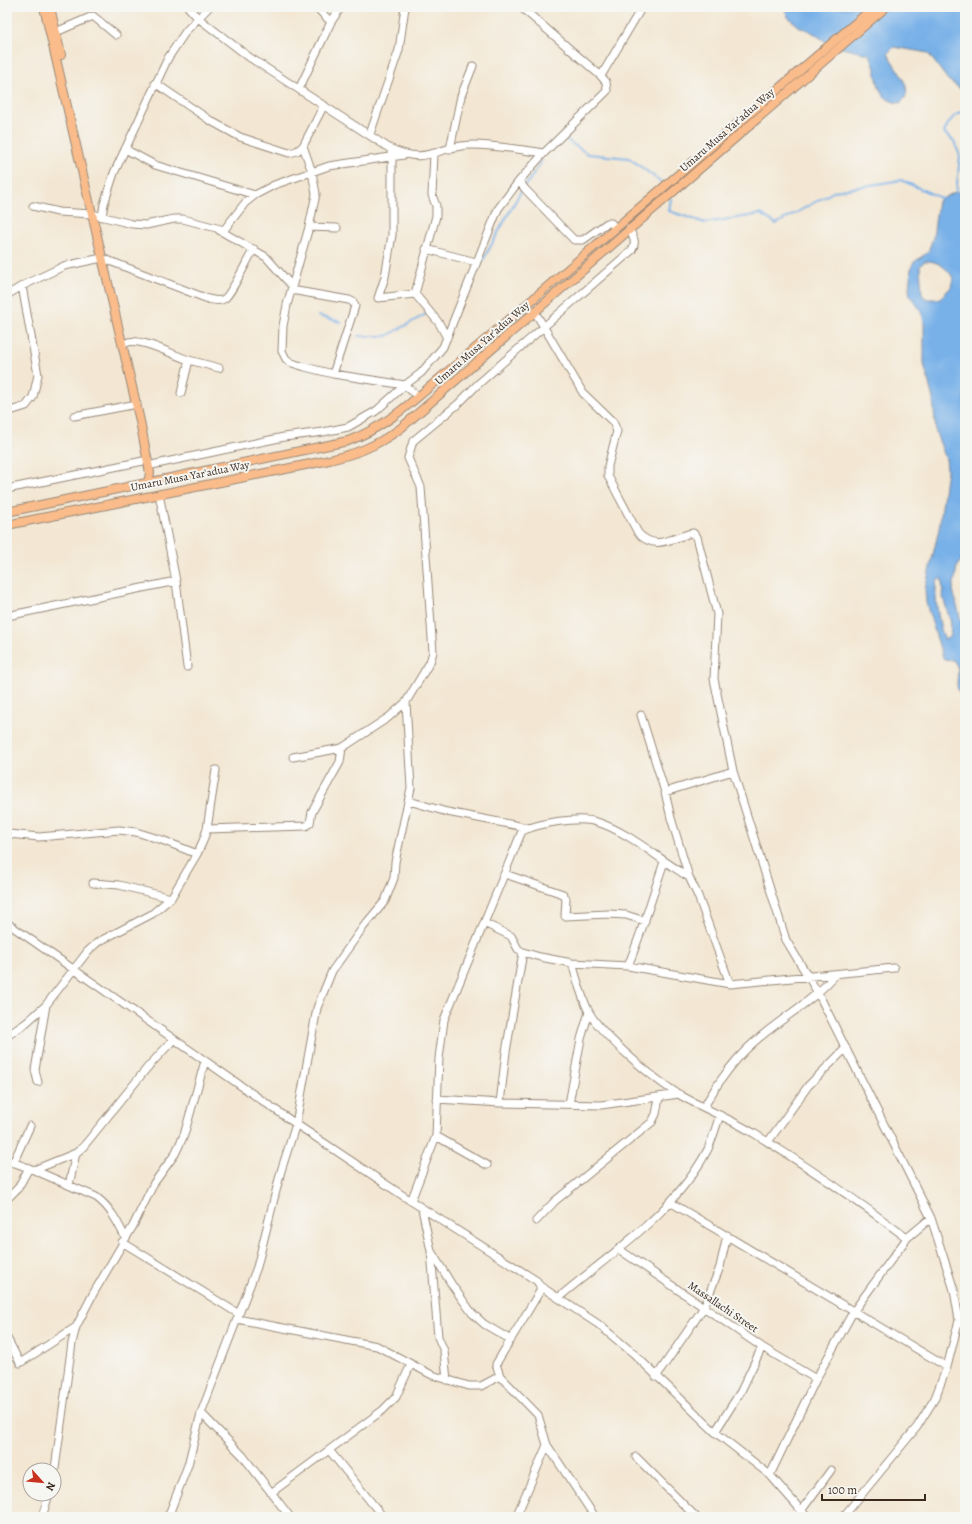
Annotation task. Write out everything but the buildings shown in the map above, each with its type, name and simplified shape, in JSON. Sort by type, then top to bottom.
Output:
[{"type":"main road","points":[[44,7],[98,216]]},
{"type":"main road","points":[[50,7],[98,216],[105,259],[150,462],[155,475],[159,480]]},
{"type":"main road","name":"Umaru Musa Yar'adua Way","points":[[7,512],[348,441],[366,434],[380,426],[616,228],[874,7]]},
{"type":"main road","name":"Umaru Musa Yar'adua Way","points":[[7,525],[325,461],[368,449],[401,428],[886,7]]},
{"type":"main road","points":[[105,259],[142,410],[150,462],[148,482]]},
{"type":"street","points":[[188,7],[198,18],[248,57],[324,104],[389,148],[404,155],[417,157],[434,154],[461,145],[475,145],[544,153]]},
{"type":"street","points":[[98,216],[125,149],[168,58],[186,31],[209,7]]},
{"type":"street","points":[[316,7],[331,22]]},
{"type":"street","points":[[299,89],[331,22],[341,7]]},
{"type":"street","points":[[370,134],[399,50],[405,7]]},
{"type":"street","points":[[7,489],[262,441],[348,427],[376,411],[421,372],[436,357],[447,338],[498,209],[519,180],[544,153],[607,91],[606,82],[601,76],[521,7]]},
{"type":"street","points":[[601,76],[642,7]]},
{"type":"street","points":[[56,32],[93,16],[116,35]]},
{"type":"street","points":[[450,148],[461,96],[473,66]]},
{"type":"street","points":[[155,83],[211,121],[240,137],[289,153],[297,151],[303,146],[324,104]]},
{"type":"street","points":[[303,146],[312,172],[316,194],[309,228],[283,326],[282,351],[286,359],[292,364],[333,374],[405,385],[417,396]]},
{"type":"street","points":[[389,148],[392,157],[392,235],[385,277],[378,298],[415,294]]},
{"type":"street","points":[[125,149],[155,165],[255,195]]},
{"type":"street","points":[[415,294],[436,216],[436,206],[432,195],[434,154]]},
{"type":"street","points":[[219,230],[228,228],[245,203],[255,195],[274,186],[312,172],[347,163],[404,155]]},
{"type":"street","points":[[519,180],[525,189],[574,240],[583,240],[607,223],[616,228]]},
{"type":"street","points":[[33,206],[58,212],[98,216],[132,224],[146,225],[174,219],[183,219],[219,230],[254,249],[272,262],[292,288],[354,302],[356,306],[333,374]]},
{"type":"street","points":[[309,228],[337,228]]},
{"type":"street","points":[[293,756],[342,748],[389,717],[406,702],[430,662],[433,649],[421,487],[408,458],[413,441],[458,404],[477,385],[632,250],[635,245],[635,241],[629,230]]},
{"type":"street","points":[[7,295],[22,286],[64,266],[105,259],[208,300],[220,301],[223,300],[229,293],[254,249]]},
{"type":"street","points":[[426,249],[476,262]]},
{"type":"street","points":[[7,412],[26,406],[33,397],[38,375],[22,286]]},
{"type":"street","points":[[415,294],[439,323],[447,338]]},
{"type":"street","points":[[536,312],[543,327],[583,394],[613,422],[617,431],[608,466],[608,476],[638,533],[644,539],[652,543],[693,533],[697,537],[717,614],[714,679],[732,771],[786,940],[818,992],[931,1218],[954,1290],[959,1320],[947,1367],[935,1398],[917,1428],[843,1517]]},
{"type":"street","points":[[126,343],[131,341],[140,342],[189,360],[219,368]]},
{"type":"street","points":[[181,393],[189,360]]},
{"type":"street","points":[[74,416],[137,404]]},
{"type":"street","points":[[158,494],[176,581],[187,667]]},
{"type":"street","points":[[7,616],[176,581]]},
{"type":"street","points":[[168,1517],[188,1465],[201,1413],[257,1267],[280,1172],[296,1124],[317,1008],[332,971],[364,926],[385,901],[394,878],[395,862],[409,801],[411,783],[406,702]]},
{"type":"street","points":[[641,715],[689,877],[698,896],[730,984]]},
{"type":"street","points":[[207,829],[306,826],[310,823],[312,812],[340,762],[342,748]]},
{"type":"street","points":[[7,1036],[26,1023],[46,1005],[75,970],[88,951],[98,942],[152,914],[171,898],[198,854],[207,829],[216,770]]},
{"type":"street","points":[[665,792],[732,771]]},
{"type":"street","points":[[409,801],[447,812],[530,828]]},
{"type":"street","points":[[411,1201],[436,1136],[440,1043],[444,1020],[522,831],[557,821],[596,821],[623,834],[689,877]]},
{"type":"street","points":[[9,834],[39,837],[119,830],[136,832],[156,838],[198,854]]},
{"type":"street","points":[[628,966],[645,921],[664,862]]},
{"type":"street","points":[[505,874],[563,894],[566,899],[565,916],[609,914],[626,915],[645,921]]},
{"type":"street","points":[[93,883],[119,885],[171,898]]},
{"type":"street","points":[[7,923],[296,1124],[422,1209],[537,1282],[540,1286],[598,1324],[633,1353],[656,1378],[715,1432],[770,1475],[807,1517]]},
{"type":"street","points":[[484,923],[511,936],[518,949],[523,952],[572,963],[628,966],[730,984],[894,968]]},
{"type":"street","points":[[500,1103],[506,1052],[523,952]]},
{"type":"street","points":[[572,963],[589,1012],[612,1039],[636,1061],[679,1094],[768,1142],[882,1219],[907,1238]]},
{"type":"street","points":[[704,1107],[714,1088],[732,1064],[752,1044],[818,992],[836,974]]},
{"type":"street","points":[[38,1082],[35,1070],[46,1005]]},
{"type":"street","points":[[569,1104],[581,1039],[589,1012]]},
{"type":"street","points":[[7,1199],[18,1188],[32,1169],[76,1153],[83,1147],[174,1039]]},
{"type":"street","points":[[768,1142],[808,1086],[846,1048]]},
{"type":"street","points":[[56,1462],[76,1327],[133,1226],[154,1183],[175,1154],[184,1135],[205,1061]]},
{"type":"street","points":[[437,1099],[500,1103],[601,1105],[679,1094]]},
{"type":"street","points":[[536,1221],[555,1201],[652,1122],[656,1114],[659,1098]]},
{"type":"street","points":[[558,1298],[620,1250],[670,1202],[686,1183],[702,1159],[720,1115]]},
{"type":"street","points":[[30,1126],[10,1162],[32,1169],[69,1185],[105,1204],[116,1218],[124,1240],[238,1316],[361,1341],[377,1346],[432,1375],[469,1386],[481,1386],[500,1376]]},
{"type":"street","points":[[436,1136],[487,1165]]},
{"type":"street","points":[[69,1185],[76,1153]]},
{"type":"street","points":[[670,1202],[947,1367]]},
{"type":"street","points":[[422,1209],[431,1250],[438,1337],[444,1351],[447,1380]]},
{"type":"street","points":[[770,1475],[816,1379],[853,1312],[907,1238],[931,1218]]},
{"type":"street","points":[[656,1378],[704,1307],[720,1267],[727,1235]]},
{"type":"street","points":[[431,1250],[472,1313],[484,1324],[511,1340]]},
{"type":"street","name":"Massallachi Street","points":[[620,1250],[762,1348],[816,1379]]},
{"type":"street","points":[[540,1286],[540,1292],[496,1364],[500,1376],[538,1415],[547,1445],[595,1517]]},
{"type":"street","points":[[7,1338],[20,1363],[76,1327]]},
{"type":"street","points":[[715,1432],[740,1391],[762,1348]]},
{"type":"street","points":[[271,1493],[391,1402],[396,1397],[411,1364]]},
{"type":"street","points":[[201,1413],[243,1456],[290,1517]]},
{"type":"street","points":[[516,1517],[547,1445]]},
{"type":"street","points":[[329,1450],[383,1517]]},
{"type":"street","points":[[636,1457],[696,1517]]},
{"type":"street","points":[[801,1511],[831,1470]]},
{"type":"street","points":[[42,1517],[47,1502]]},
{"type":"water","points":[[784,7],[965,7],[965,92],[948,80],[928,53],[894,47],[888,53],[906,85],[907,92],[900,103],[891,101],[881,91],[873,61],[869,54],[832,46],[812,32],[800,27],[788,17]]},
{"type":"water","points":[[955,192],[965,193],[965,555],[957,566],[953,590],[965,636],[965,702],[957,687],[957,666],[953,660],[944,659],[942,655],[926,603],[925,589],[939,529],[947,470],[946,459],[936,433],[933,399],[924,364],[924,321],[920,309],[910,296],[909,289],[913,263],[928,252],[933,238],[938,201]],"holes":[[[925,261],[941,265],[951,274],[953,278],[951,287],[940,299],[927,299],[922,295],[920,266]],[[938,579],[942,579],[943,597],[951,623],[950,636],[945,640],[937,610],[936,584]]]},
{"type":"waterway","points":[[956,193],[960,156],[954,141],[944,133],[947,125],[952,119],[965,110]]},
{"type":"waterway","points":[[565,139],[588,154],[629,158],[664,184]]},
{"type":"waterway","points":[[526,185],[542,161]]},
{"type":"waterway","points":[[671,198],[669,211],[705,223],[761,214],[776,224],[835,191],[901,180],[943,199]]},
{"type":"waterway","points":[[477,271],[521,191]]},
{"type":"waterway","points":[[358,336],[387,336],[426,314]]},
{"type":"waterway","points":[[318,316],[341,322]]}]
